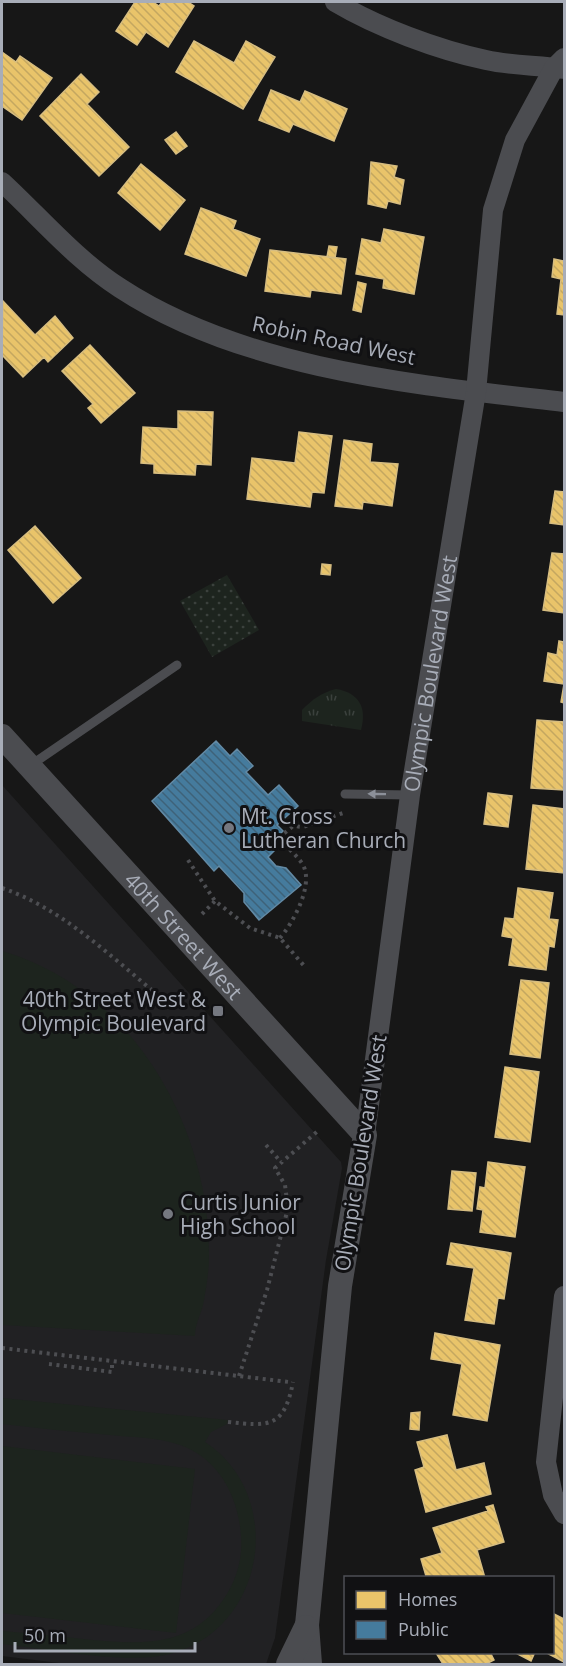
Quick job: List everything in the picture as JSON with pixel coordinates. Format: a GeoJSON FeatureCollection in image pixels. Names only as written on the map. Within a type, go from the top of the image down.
{"type":"FeatureCollection","features":[{"type":"Feature","properties":{"kind":"street"},"geometry":{"type":"LineString","coordinates":[[335,2],[375,22],[446,50],[487,61],[561,65]]}},
{"type":"Feature","properties":{"kind":"street","name":"Olympic Boulevard West"},"geometry":{"type":"LineString","coordinates":[[310,1665],[307,1625],[340,1286],[365,1135],[410,795],[476,392],[494,210],[515,140],[561,65]]}},
{"type":"Feature","properties":{"kind":"street","name":"Robin Road West"},"geometry":{"type":"LineString","coordinates":[[2,182],[85,261],[120,288],[209,333],[274,356],[476,392],[564,402]]}},
{"type":"Feature","properties":{"kind":"street","name":"40th Street West"},"geometry":{"type":"LineString","coordinates":[[2,736],[365,1135]]}},
{"type":"Feature","properties":{"kind":"street"},"geometry":{"type":"LineString","coordinates":[[564,1296],[546,1462],[553,1495],[564,1514]]}},
{"type":"Feature","properties":{"kind":"street","name":"Olympic Boulevard West"},"geometry":{"type":"LineString","coordinates":[[288,1665],[307,1625]]}},
{"type":"Feature","properties":{"kind":"lane"},"geometry":{"type":"LineString","coordinates":[[29,766],[177,665]]}},
{"type":"Feature","properties":{"kind":"lane"},"geometry":{"type":"LineString","coordinates":[[345,794],[410,795]]}},
{"type":"Feature","properties":{"kind":"path"},"geometry":{"type":"LineString","coordinates":[[280,938],[290,927],[305,892],[304,866],[284,844],[282,835],[293,826],[303,828],[347,812]]}},
{"type":"Feature","properties":{"kind":"path"},"geometry":{"type":"LineString","coordinates":[[188,860],[215,901],[250,928],[280,938],[306,968]]}},
{"type":"Feature","properties":{"kind":"path"},"geometry":{"type":"LineString","coordinates":[[2,888],[24,895],[88,936],[153,991]]}},
{"type":"Feature","properties":{"kind":"path"},"geometry":{"type":"LineString","coordinates":[[202,914],[215,901]]}},
{"type":"Feature","properties":{"kind":"path"},"geometry":{"type":"LineString","coordinates":[[239,1376],[284,1234],[288,1201],[285,1185],[275,1170],[280,1162],[319,1130]]}},
{"type":"Feature","properties":{"kind":"path"},"geometry":{"type":"LineString","coordinates":[[266,1145],[280,1162]]}},
{"type":"Feature","properties":{"kind":"path"},"geometry":{"type":"LineString","coordinates":[[2,1348],[291,1382],[288,1402],[274,1421],[260,1425],[228,1422]]}},
{"type":"Feature","properties":{"kind":"path"},"geometry":{"type":"LineString","coordinates":[[49,1364],[112,1372],[112,1361]]}},
{"type":"Feature","properties":{"kind":"shaded area","name":"Curtis Junior High School"},"geometry":{"type":"Polygon","coordinates":[[[2,785],[341,1162],[342,1168],[326,1260],[275,1638],[266,1664],[67,1664],[2,1656],[2,785]]]}},
{"type":"Feature","properties":{"kind":"green space"},"geometry":{"type":"Polygon","coordinates":[[[227,575],[259,630],[212,657],[180,601],[227,575]]]}},
{"type":"Feature","properties":{"kind":"green space"},"geometry":{"type":"Polygon","coordinates":[[[336,689],[350,694],[359,702],[363,714],[361,730],[302,721],[302,710],[306,706],[336,689]]]}},
{"type":"Feature","properties":{"kind":"green space"},"geometry":{"type":"Polygon","coordinates":[[[2,951],[48,970],[89,996],[125,1030],[155,1069],[178,1112],[195,1158],[206,1207],[208,1268],[203,1305],[195,1336],[2,1325],[2,951]]]}},
{"type":"Feature","properties":{"kind":"green space"},"geometry":{"type":"Polygon","coordinates":[[[2,1398],[228,1420],[227,1424],[211,1432],[205,1442],[231,1465],[247,1494],[255,1526],[254,1558],[245,1590],[228,1618],[203,1640],[170,1654],[152,1657],[110,1657],[2,1644],[2,1631],[122,1642],[142,1642],[178,1636],[194,1628],[209,1616],[223,1600],[238,1570],[241,1545],[240,1524],[228,1488],[214,1468],[195,1452],[175,1443],[154,1439],[2,1424],[2,1398]]]}},
{"type":"Feature","properties":{"kind":"green space"},"geometry":{"type":"Polygon","coordinates":[[[2,1446],[195,1469],[176,1633],[2,1613],[2,1446]]]}},
{"type":"Feature","properties":{"kind":"building: Homes"},"geometry":{"type":"Polygon","coordinates":[[[135,2],[153,2],[159,6],[162,2],[188,2],[194,6],[168,47],[146,32],[137,45],[116,31],[135,2]]]}},
{"type":"Feature","properties":{"kind":"building: Homes"},"geometry":{"type":"Polygon","coordinates":[[[194,41],[234,63],[246,41],[275,57],[243,109],[176,72],[194,41]]]}},
{"type":"Feature","properties":{"kind":"building: Homes"},"geometry":{"type":"Polygon","coordinates":[[[2,52],[16,62],[20,56],[52,78],[22,120],[2,106],[2,52]]]}},
{"type":"Feature","properties":{"kind":"building: Homes"},"geometry":{"type":"Polygon","coordinates":[[[81,74],[99,92],[87,104],[129,147],[99,176],[40,116],[81,74]]]}},
{"type":"Feature","properties":{"kind":"building: Homes"},"geometry":{"type":"Polygon","coordinates":[[[271,90],[300,102],[305,91],[347,109],[334,141],[293,124],[289,132],[259,120],[271,90]]]}},
{"type":"Feature","properties":{"kind":"building: Homes"},"geometry":{"type":"Polygon","coordinates":[[[176,132],[187,146],[176,154],[165,140],[176,132]]]}},
{"type":"Feature","properties":{"kind":"building: Homes"},"geometry":{"type":"Polygon","coordinates":[[[371,162],[397,166],[394,177],[404,180],[400,204],[388,201],[386,208],[368,204],[371,162]]]}},
{"type":"Feature","properties":{"kind":"building: Homes"},"geometry":{"type":"Polygon","coordinates":[[[141,164],[185,200],[160,230],[118,193],[141,164]]]}},
{"type":"Feature","properties":{"kind":"building: Homes"},"geometry":{"type":"Polygon","coordinates":[[[201,208],[236,221],[233,229],[260,239],[246,276],[185,254],[201,208]]]}},
{"type":"Feature","properties":{"kind":"building: Homes"},"geometry":{"type":"Polygon","coordinates":[[[384,229],[424,237],[414,294],[383,288],[384,279],[356,274],[362,239],[381,243],[384,229]]]}},
{"type":"Feature","properties":{"kind":"building: Homes"},"geometry":{"type":"Polygon","coordinates":[[[329,246],[337,247],[335,258],[327,257],[329,246]]]}},
{"type":"Feature","properties":{"kind":"building: Homes"},"geometry":{"type":"Polygon","coordinates":[[[270,250],[346,259],[341,294],[311,290],[310,297],[265,291],[270,250]]]}},
{"type":"Feature","properties":{"kind":"building: Homes"},"geometry":{"type":"Polygon","coordinates":[[[554,259],[564,261],[564,315],[557,314],[561,279],[552,277],[554,259]]]}},
{"type":"Feature","properties":{"kind":"building: Homes"},"geometry":{"type":"Polygon","coordinates":[[[358,282],[366,284],[361,312],[353,310],[358,282]]]}},
{"type":"Feature","properties":{"kind":"building: Homes"},"geometry":{"type":"Polygon","coordinates":[[[3,301],[35,335],[55,316],[73,338],[48,362],[44,357],[23,377],[2,355],[3,301]]]}},
{"type":"Feature","properties":{"kind":"building: Homes"},"geometry":{"type":"Polygon","coordinates":[[[90,345],[135,393],[101,423],[88,408],[93,404],[62,371],[90,345]]]}},
{"type":"Feature","properties":{"kind":"building: Homes"},"geometry":{"type":"Polygon","coordinates":[[[178,411],[213,412],[211,465],[196,464],[195,475],[154,473],[154,464],[141,463],[143,427],[178,429],[178,411]]]}},
{"type":"Feature","properties":{"kind":"building: Homes"},"geometry":{"type":"Polygon","coordinates":[[[299,432],[332,436],[324,493],[312,492],[310,507],[247,499],[252,458],[295,463],[299,432]]]}},
{"type":"Feature","properties":{"kind":"building: Homes"},"geometry":{"type":"Polygon","coordinates":[[[344,440],[372,444],[370,462],[398,464],[392,506],[363,502],[362,509],[335,506],[344,440]]]}},
{"type":"Feature","properties":{"kind":"building: Homes"},"geometry":{"type":"Polygon","coordinates":[[[555,491],[564,492],[564,525],[550,523],[555,491]]]}},
{"type":"Feature","properties":{"kind":"building: Homes"},"geometry":{"type":"Polygon","coordinates":[[[35,526],[81,578],[53,603],[8,550],[35,526]]]}},
{"type":"Feature","properties":{"kind":"building: Homes"},"geometry":{"type":"Polygon","coordinates":[[[552,553],[564,554],[564,613],[543,610],[552,553]]]}},
{"type":"Feature","properties":{"kind":"building: Homes"},"geometry":{"type":"Polygon","coordinates":[[[322,564],[331,565],[330,575],[321,574],[322,564]]]}},
{"type":"Feature","properties":{"kind":"building: Homes"},"geometry":{"type":"Polygon","coordinates":[[[559,641],[564,642],[564,684],[544,681],[548,653],[557,655],[559,641]]]}},
{"type":"Feature","properties":{"kind":"building: Homes"},"geometry":{"type":"Polygon","coordinates":[[[564,684],[564,703],[561,702],[564,684]]]}},
{"type":"Feature","properties":{"kind":"building: Homes"},"geometry":{"type":"Polygon","coordinates":[[[537,720],[564,722],[564,790],[531,788],[537,720]]]}},
{"type":"Feature","properties":{"kind":"building: Homes"},"geometry":{"type":"Polygon","coordinates":[[[488,793],[512,796],[508,827],[484,824],[488,793]]]}},
{"type":"Feature","properties":{"kind":"building: Homes"},"geometry":{"type":"Polygon","coordinates":[[[533,805],[564,809],[564,873],[526,869],[533,805]]]}},
{"type":"Feature","properties":{"kind":"building: Homes"},"geometry":{"type":"Polygon","coordinates":[[[518,888],[553,893],[549,919],[558,920],[554,947],[549,946],[546,970],[509,965],[513,938],[502,936],[505,918],[514,919],[518,888]]]}},
{"type":"Feature","properties":{"kind":"building: Homes"},"geometry":{"type":"Polygon","coordinates":[[[521,980],[549,983],[540,1058],[510,1054],[521,980]]]}},
{"type":"Feature","properties":{"kind":"building: Homes"},"geometry":{"type":"Polygon","coordinates":[[[505,1067],[539,1072],[530,1142],[495,1137],[505,1067]]]}},
{"type":"Feature","properties":{"kind":"building: Homes"},"geometry":{"type":"Polygon","coordinates":[[[488,1162],[525,1167],[515,1237],[480,1232],[483,1210],[477,1209],[480,1187],[485,1188],[488,1162]]]}},
{"type":"Feature","properties":{"kind":"building: Homes"},"geometry":{"type":"Polygon","coordinates":[[[452,1171],[476,1173],[472,1211],[448,1209],[452,1171]]]}},
{"type":"Feature","properties":{"kind":"building: Homes"},"geometry":{"type":"Polygon","coordinates":[[[451,1243],[511,1253],[504,1299],[498,1298],[494,1324],[465,1320],[474,1268],[447,1264],[451,1243]]]}},
{"type":"Feature","properties":{"kind":"building: Homes"},"geometry":{"type":"Polygon","coordinates":[[[435,1333],[500,1345],[487,1421],[453,1415],[462,1364],[431,1359],[435,1333]]]}},
{"type":"Feature","properties":{"kind":"building: Homes"},"geometry":{"type":"Polygon","coordinates":[[[420,1412],[419,1430],[410,1429],[411,1413],[420,1412]]]}},
{"type":"Feature","properties":{"kind":"building: Homes"},"geometry":{"type":"Polygon","coordinates":[[[447,1435],[456,1470],[484,1463],[491,1494],[426,1512],[415,1470],[424,1467],[417,1442],[447,1435]]]}},
{"type":"Feature","properties":{"kind":"building: Homes"},"geometry":{"type":"Polygon","coordinates":[[[493,1505],[504,1542],[477,1550],[484,1576],[426,1576],[421,1559],[442,1553],[433,1528],[488,1511],[486,1507],[493,1505]]]}},
{"type":"Feature","properties":{"kind":"building: Homes"},"geometry":{"type":"Polygon","coordinates":[[[554,1614],[564,1619],[564,1662],[549,1654],[554,1654],[554,1614]]]}},
{"type":"Feature","properties":{"kind":"building: Homes"},"geometry":{"type":"Polygon","coordinates":[[[437,1654],[491,1654],[494,1660],[486,1664],[443,1664],[437,1654]]]}},
{"type":"Feature","properties":{"kind":"building: Homes"},"geometry":{"type":"Polygon","coordinates":[[[518,1654],[534,1654],[531,1661],[518,1654]]]}},
{"type":"Feature","properties":{"kind":"building: Public","name":"Mt. Cross Lutheran Church"},"geometry":{"type":"Polygon","coordinates":[[[216,741],[230,756],[237,749],[253,766],[246,772],[268,795],[279,785],[298,806],[277,825],[283,831],[277,837],[282,843],[268,857],[276,866],[286,868],[301,885],[259,920],[244,902],[244,893],[219,866],[214,871],[152,801],[216,741]]]}},
{"type":"Feature","properties":{"kind":"place","name":"Mt. Cross Lutheran Church"},"geometry":{"type":"Point","coordinates":[229,828]}},
{"type":"Feature","properties":{"kind":"place","name":"40th Street West & Olympic Boulevard"},"geometry":{"type":"Point","coordinates":[218,1011]}},
{"type":"Feature","properties":{"kind":"place","name":"Curtis Junior High School"},"geometry":{"type":"Point","coordinates":[168,1214]}}]}
